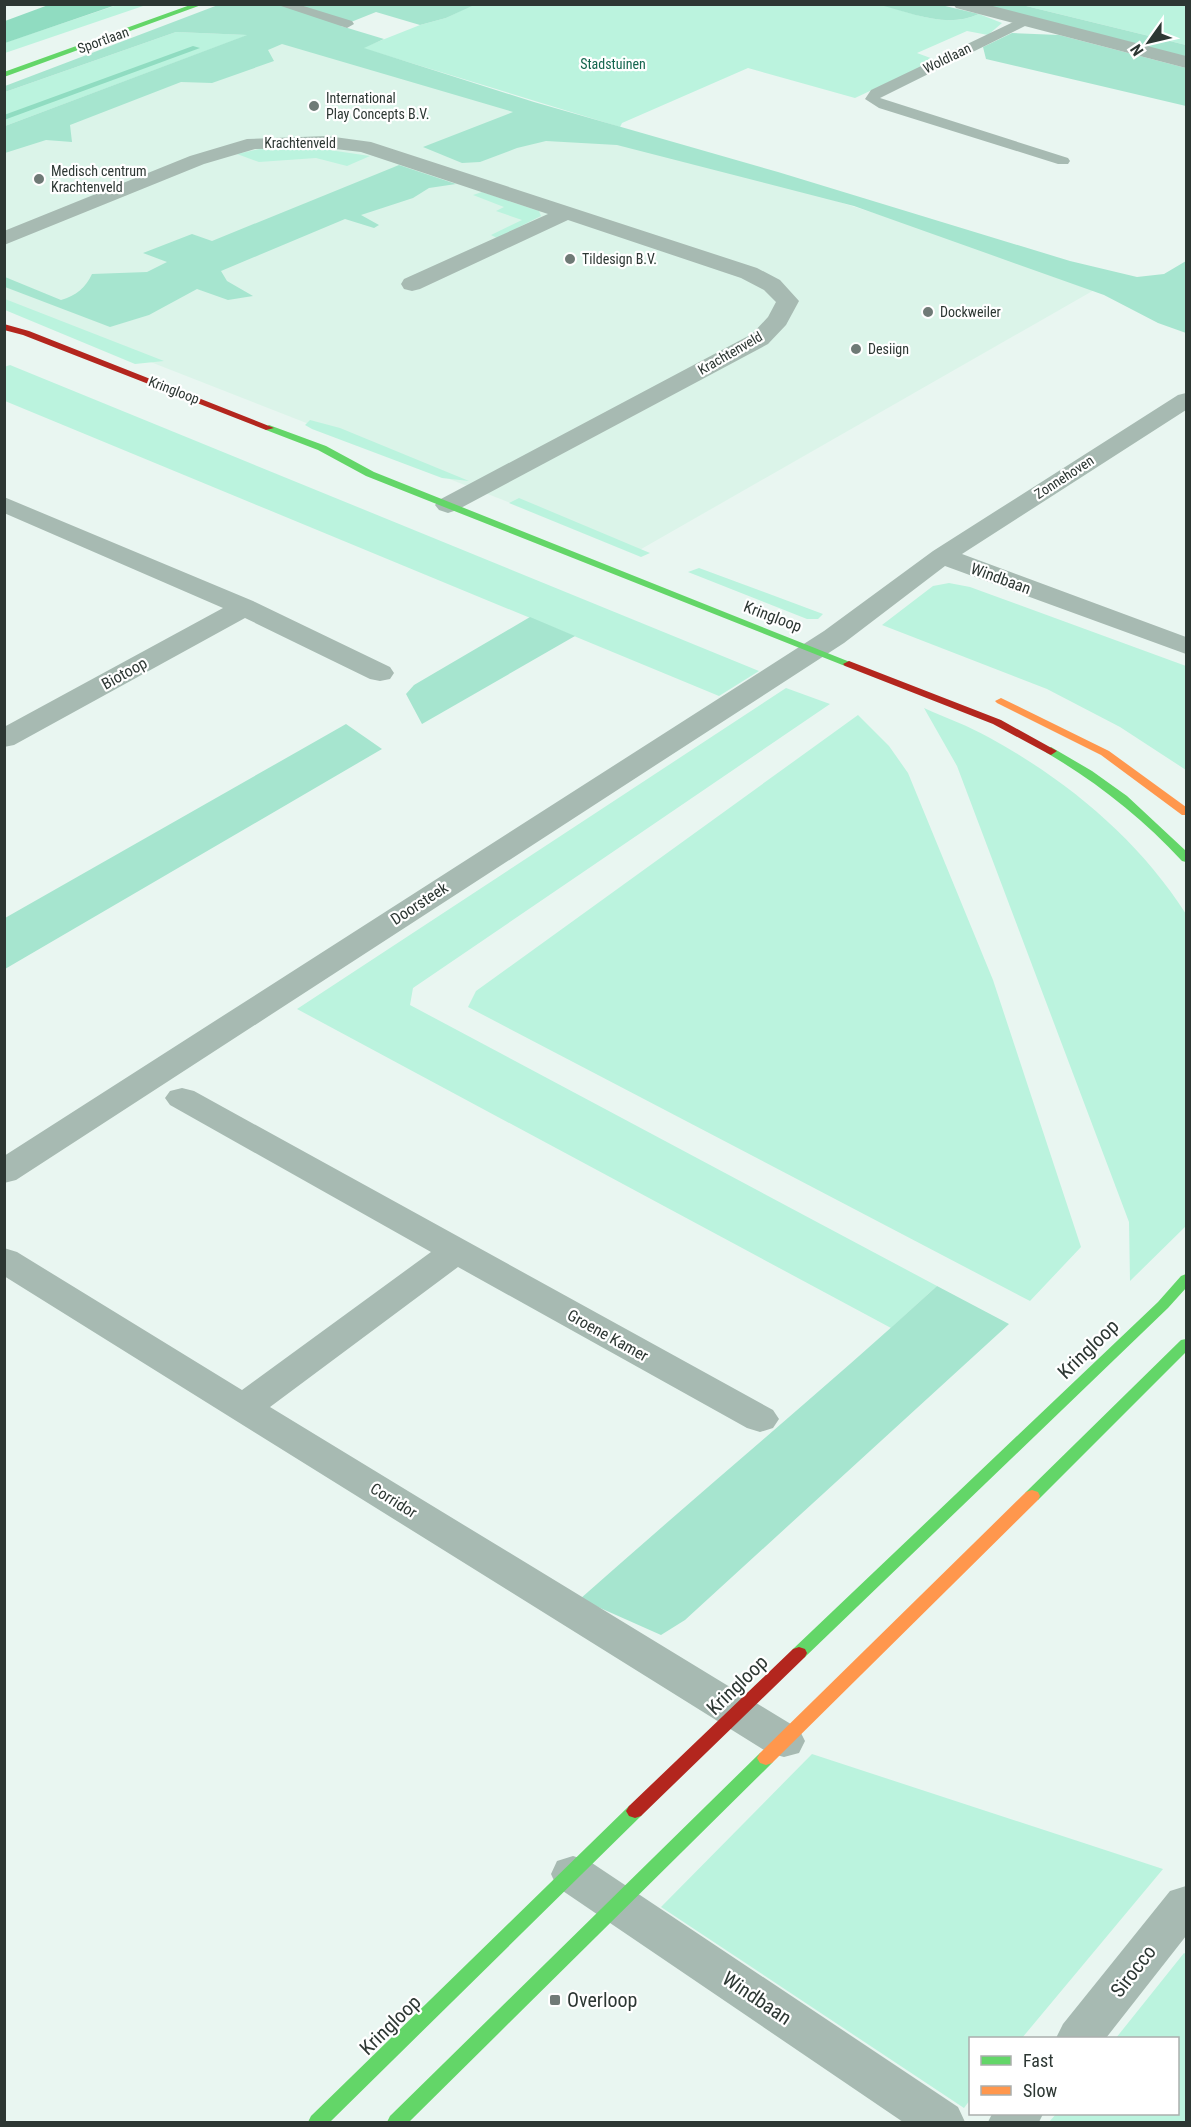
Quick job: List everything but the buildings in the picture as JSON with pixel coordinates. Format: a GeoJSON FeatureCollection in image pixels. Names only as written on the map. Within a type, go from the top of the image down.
{"type":"FeatureCollection","features":[{"type":"Feature","properties":{"kind":"street","name":"Sportlaan"},"geometry":{"type":"LineString","coordinates":[[4,75],[201,4]]}},
{"type":"Feature","properties":{"kind":"street"},"geometry":{"type":"LineString","coordinates":[[962,4],[1186,62]]}},
{"type":"Feature","properties":{"kind":"street","name":"Krachtenveld"},"geometry":{"type":"LineString","coordinates":[[4,239],[197,160],[254,143],[293,141],[364,146],[749,273],[772,285],[788,301],[778,321],[760,339],[465,497]]}},
{"type":"Feature","properties":{"kind":"street"},"geometry":{"type":"LineString","coordinates":[[412,284],[567,213]]}},
{"type":"Feature","properties":{"kind":"street","name":"Kringloop"},"geometry":{"type":"LineString","coordinates":[[4,321],[26,333]]}},
{"type":"Feature","properties":{"kind":"street","name":"Kringloop"},"geometry":{"type":"LineString","coordinates":[[4,327],[26,333],[322,448],[370,474],[465,497],[829,640],[997,722],[1072,762],[1155,824],[1186,858]]}},
{"type":"Feature","properties":{"kind":"street","name":"Zonnehoven"},"geometry":{"type":"LineString","coordinates":[[942,556],[1186,400]]}},
{"type":"Feature","properties":{"kind":"street","name":"Kringloop"},"geometry":{"type":"LineString","coordinates":[[322,448],[379,462]]}},
{"type":"Feature","properties":{"kind":"street"},"geometry":{"type":"LineString","coordinates":[[4,504],[244,607],[380,674]]}},
{"type":"Feature","properties":{"kind":"street"},"geometry":{"type":"LineString","coordinates":[[829,640],[942,556]]}},
{"type":"Feature","properties":{"kind":"street","name":"Windbaan"},"geometry":{"type":"LineString","coordinates":[[942,556],[1186,646]]}},
{"type":"Feature","properties":{"kind":"street","name":"Biotoop"},"geometry":{"type":"LineString","coordinates":[[4,739],[244,607]]}},
{"type":"Feature","properties":{"kind":"street","name":"Doorsteek"},"geometry":{"type":"LineString","coordinates":[[4,1172],[829,640]]}},
{"type":"Feature","properties":{"kind":"street"},"geometry":{"type":"LineString","coordinates":[[991,696],[1105,753],[1186,812]]}},
{"type":"Feature","properties":{"kind":"street","name":"Groene Kamer"},"geometry":{"type":"LineString","coordinates":[[182,1098],[760,1419]]}},
{"type":"Feature","properties":{"kind":"street"},"geometry":{"type":"LineString","coordinates":[[243,1408],[457,1250]]}},
{"type":"Feature","properties":{"kind":"street","name":"Corridor"},"geometry":{"type":"LineString","coordinates":[[4,1260],[784,1741]]}},
{"type":"Feature","properties":{"kind":"street","name":"Kringloop"},"geometry":{"type":"LineString","coordinates":[[318,2122],[737,1712],[1163,1305],[1186,1280]]}},
{"type":"Feature","properties":{"kind":"street"},"geometry":{"type":"LineString","coordinates":[[397,2122],[1186,1344]]}},
{"type":"Feature","properties":{"kind":"street","name":"Windbaan"},"geometry":{"type":"LineString","coordinates":[[573,1874],[941,2122]]}},
{"type":"Feature","properties":{"kind":"street","name":"Sirocco"},"geometry":{"type":"LineString","coordinates":[[1080,2037],[1181,1918]]}},
{"type":"Feature","properties":{"kind":"lane"},"geometry":{"type":"LineString","coordinates":[[281,4],[347,24]]}},
{"type":"Feature","properties":{"kind":"lane","name":"Woldlaan"},"geometry":{"type":"LineString","coordinates":[[1024,21],[876,93],[872,99],[884,105],[1063,161]]}},
{"type":"Feature","properties":{"kind":"shaded area"},"geometry":{"type":"Polygon","coordinates":[[[51,4],[116,5],[5,43],[5,21],[51,4]]]}},
{"type":"Feature","properties":{"kind":"shaded area"},"geometry":{"type":"Polygon","coordinates":[[[218,5],[474,5],[446,18],[420,25],[376,12],[341,26],[384,39],[364,48],[534,102],[778,172],[1070,261],[1137,277],[1164,274],[1186,261],[1186,333],[1158,323],[1104,295],[854,206],[617,145],[546,141],[517,148],[480,162],[462,163],[423,147],[513,112],[282,44],[268,50],[274,61],[212,83],[181,82],[70,125],[72,142],[46,140],[5,153],[5,126],[247,35],[176,32],[5,92],[5,86],[218,5]]]}},
{"type":"Feature","properties":{"kind":"shaded area"},"geometry":{"type":"Polygon","coordinates":[[[880,5],[941,5],[979,14],[955,20],[942,20],[880,5]]]}},
{"type":"Feature","properties":{"kind":"shaded area"},"geometry":{"type":"Polygon","coordinates":[[[973,5],[1022,5],[1186,45],[1186,59],[973,5]]]}},
{"type":"Feature","properties":{"kind":"shaded area"},"geometry":{"type":"Polygon","coordinates":[[[285,33],[788,186],[1103,285],[636,552],[5,305],[5,137],[285,33]]]}},
{"type":"Feature","properties":{"kind":"shaded area"},"geometry":{"type":"Polygon","coordinates":[[[1012,33],[1059,35],[1186,68],[1186,106],[986,59],[983,47],[1012,33]]]}},
{"type":"Feature","properties":{"kind":"shaded area"},"geometry":{"type":"Polygon","coordinates":[[[399,165],[456,184],[429,188],[413,198],[361,215],[379,225],[374,228],[345,219],[221,271],[227,281],[253,296],[228,300],[197,289],[149,315],[110,327],[5,287],[5,277],[61,300],[80,290],[92,274],[147,272],[167,262],[143,253],[192,234],[212,241],[399,165]]]}},
{"type":"Feature","properties":{"kind":"shaded area"},"geometry":{"type":"Polygon","coordinates":[[[530,617],[575,636],[422,724],[406,694],[414,685],[530,617]]]}},
{"type":"Feature","properties":{"kind":"shaded area"},"geometry":{"type":"Polygon","coordinates":[[[346,724],[382,749],[5,969],[5,918],[346,724]]]}},
{"type":"Feature","properties":{"kind":"shaded area"},"geometry":{"type":"Polygon","coordinates":[[[937,1286],[1009,1324],[685,1620],[661,1635],[580,1599],[848,1365],[937,1286]]]}},
{"type":"Feature","properties":{"kind":"green space","name":"Stadstuinen"},"geometry":{"type":"Polygon","coordinates":[[[474,4],[880,4],[942,20],[955,20],[979,14],[1002,23],[988,35],[967,31],[917,53],[936,60],[855,98],[748,68],[622,123],[620,127],[362,48],[420,25],[446,18],[474,4]]]}},
{"type":"Feature","properties":{"kind":"green space"},"geometry":{"type":"Polygon","coordinates":[[[117,5],[146,5],[5,53],[4,43],[117,5]]]}},
{"type":"Feature","properties":{"kind":"green space"},"geometry":{"type":"Polygon","coordinates":[[[1022,5],[1186,5],[1186,45],[1022,5]]]}},
{"type":"Feature","properties":{"kind":"green space"},"geometry":{"type":"Polygon","coordinates":[[[176,32],[248,35],[5,126],[5,92],[176,32]]]}},
{"type":"Feature","properties":{"kind":"green space"},"geometry":{"type":"Polygon","coordinates":[[[268,147],[309,147],[370,156],[347,166],[316,158],[259,162],[237,154],[268,147]]]}},
{"type":"Feature","properties":{"kind":"green space"},"geometry":{"type":"Polygon","coordinates":[[[482,192],[539,211],[541,216],[497,238],[491,235],[522,220],[496,211],[504,207],[473,195],[482,192]]]}},
{"type":"Feature","properties":{"kind":"green space"},"geometry":{"type":"Polygon","coordinates":[[[4,299],[164,361],[135,364],[5,310],[4,299]]]}},
{"type":"Feature","properties":{"kind":"green space"},"geometry":{"type":"Polygon","coordinates":[[[10,365],[759,671],[719,696],[5,401],[4,367],[10,365]]]}},
{"type":"Feature","properties":{"kind":"green space"},"geometry":{"type":"Polygon","coordinates":[[[310,420],[340,428],[469,481],[442,478],[312,429],[305,425],[310,420]]]}},
{"type":"Feature","properties":{"kind":"green space"},"geometry":{"type":"Polygon","coordinates":[[[519,498],[650,553],[641,557],[509,503],[519,498]]]}},
{"type":"Feature","properties":{"kind":"green space"},"geometry":{"type":"Polygon","coordinates":[[[699,568],[823,614],[818,619],[807,619],[688,572],[699,568]]]}},
{"type":"Feature","properties":{"kind":"green space"},"geometry":{"type":"Polygon","coordinates":[[[949,583],[970,587],[1186,666],[1186,770],[1120,727],[1047,689],[882,625],[933,586],[949,583]]]}},
{"type":"Feature","properties":{"kind":"green space"},"geometry":{"type":"Polygon","coordinates":[[[786,688],[830,704],[413,988],[410,1005],[937,1286],[891,1328],[297,1009],[786,688]]]}},
{"type":"Feature","properties":{"kind":"green space"},"geometry":{"type":"Polygon","coordinates":[[[924,708],[990,738],[1047,773],[1074,793],[1099,814],[1146,861],[1186,914],[1186,1226],[1130,1281],[1129,1222],[957,766],[924,708]]]}},
{"type":"Feature","properties":{"kind":"green space"},"geometry":{"type":"Polygon","coordinates":[[[858,715],[889,746],[908,773],[993,980],[1081,1247],[1030,1301],[468,1007],[476,991],[858,715]]]}},
{"type":"Feature","properties":{"kind":"green space"},"geometry":{"type":"Polygon","coordinates":[[[812,1754],[1163,1869],[1023,2037],[969,2037],[969,2101],[964,2108],[661,1907],[812,1754]]]}},
{"type":"Feature","properties":{"kind":"green space"},"geometry":{"type":"Polygon","coordinates":[[[1184,1953],[1186,1954],[1186,2122],[1049,2122],[1055,2115],[1179,2115],[1179,2037],[1117,2037],[1184,1953]]]}},
{"type":"Feature","properties":{"kind":"waterway"},"geometry":{"type":"LineString","coordinates":[[4,118],[196,48]]}},
{"type":"Feature","properties":{"kind":"traffic: fast"},"geometry":{"type":"LineString","coordinates":[[4,75],[201,4]]}},
{"type":"Feature","properties":{"kind":"traffic: fast"},"geometry":{"type":"LineString","coordinates":[[269,428],[322,448],[370,474],[849,664]]}},
{"type":"Feature","properties":{"kind":"traffic: fast"},"geometry":{"type":"LineString","coordinates":[[1051,751],[1088,773],[1123,799],[1156,827],[1186,858]]}},
{"type":"Feature","properties":{"kind":"traffic: fast"},"geometry":{"type":"LineString","coordinates":[[799,1653],[1163,1305],[1186,1279]]}},
{"type":"Feature","properties":{"kind":"traffic: fast"},"geometry":{"type":"LineString","coordinates":[[1032,1496],[1186,1344]]}},
{"type":"Feature","properties":{"kind":"traffic: fast"},"geometry":{"type":"LineString","coordinates":[[397,2122],[766,1758]]}},
{"type":"Feature","properties":{"kind":"traffic: fast"},"geometry":{"type":"LineString","coordinates":[[318,2122],[635,1811]]}},
{"type":"Feature","properties":{"kind":"traffic: slow"},"geometry":{"type":"LineString","coordinates":[[1001,701],[1105,753],[1186,812]]}},
{"type":"Feature","properties":{"kind":"traffic: slow"},"geometry":{"type":"LineString","coordinates":[[766,1758],[1032,1496]]}},
{"type":"Feature","properties":{"kind":"traffic: jam"},"geometry":{"type":"LineString","coordinates":[[4,327],[26,333],[269,428]]}},
{"type":"Feature","properties":{"kind":"traffic: jam"},"geometry":{"type":"LineString","coordinates":[[849,664],[997,722],[1051,751]]}},
{"type":"Feature","properties":{"kind":"traffic: jam"},"geometry":{"type":"LineString","coordinates":[[635,1811],[799,1653]]}},
{"type":"Feature","properties":{"kind":"place","name":"International Play Concepts B.V."},"geometry":{"type":"Point","coordinates":[314,106]}},
{"type":"Feature","properties":{"kind":"place","name":"Medisch centrum Krachtenveld"},"geometry":{"type":"Point","coordinates":[39,179]}},
{"type":"Feature","properties":{"kind":"place","name":"Tildesign B.V."},"geometry":{"type":"Point","coordinates":[570,259]}},
{"type":"Feature","properties":{"kind":"place","name":"Dockweiler"},"geometry":{"type":"Point","coordinates":[928,312]}},
{"type":"Feature","properties":{"kind":"place","name":"Desiign"},"geometry":{"type":"Point","coordinates":[856,349]}},
{"type":"Feature","properties":{"kind":"place","name":"Overloop"},"geometry":{"type":"Point","coordinates":[555,2000]}}]}
